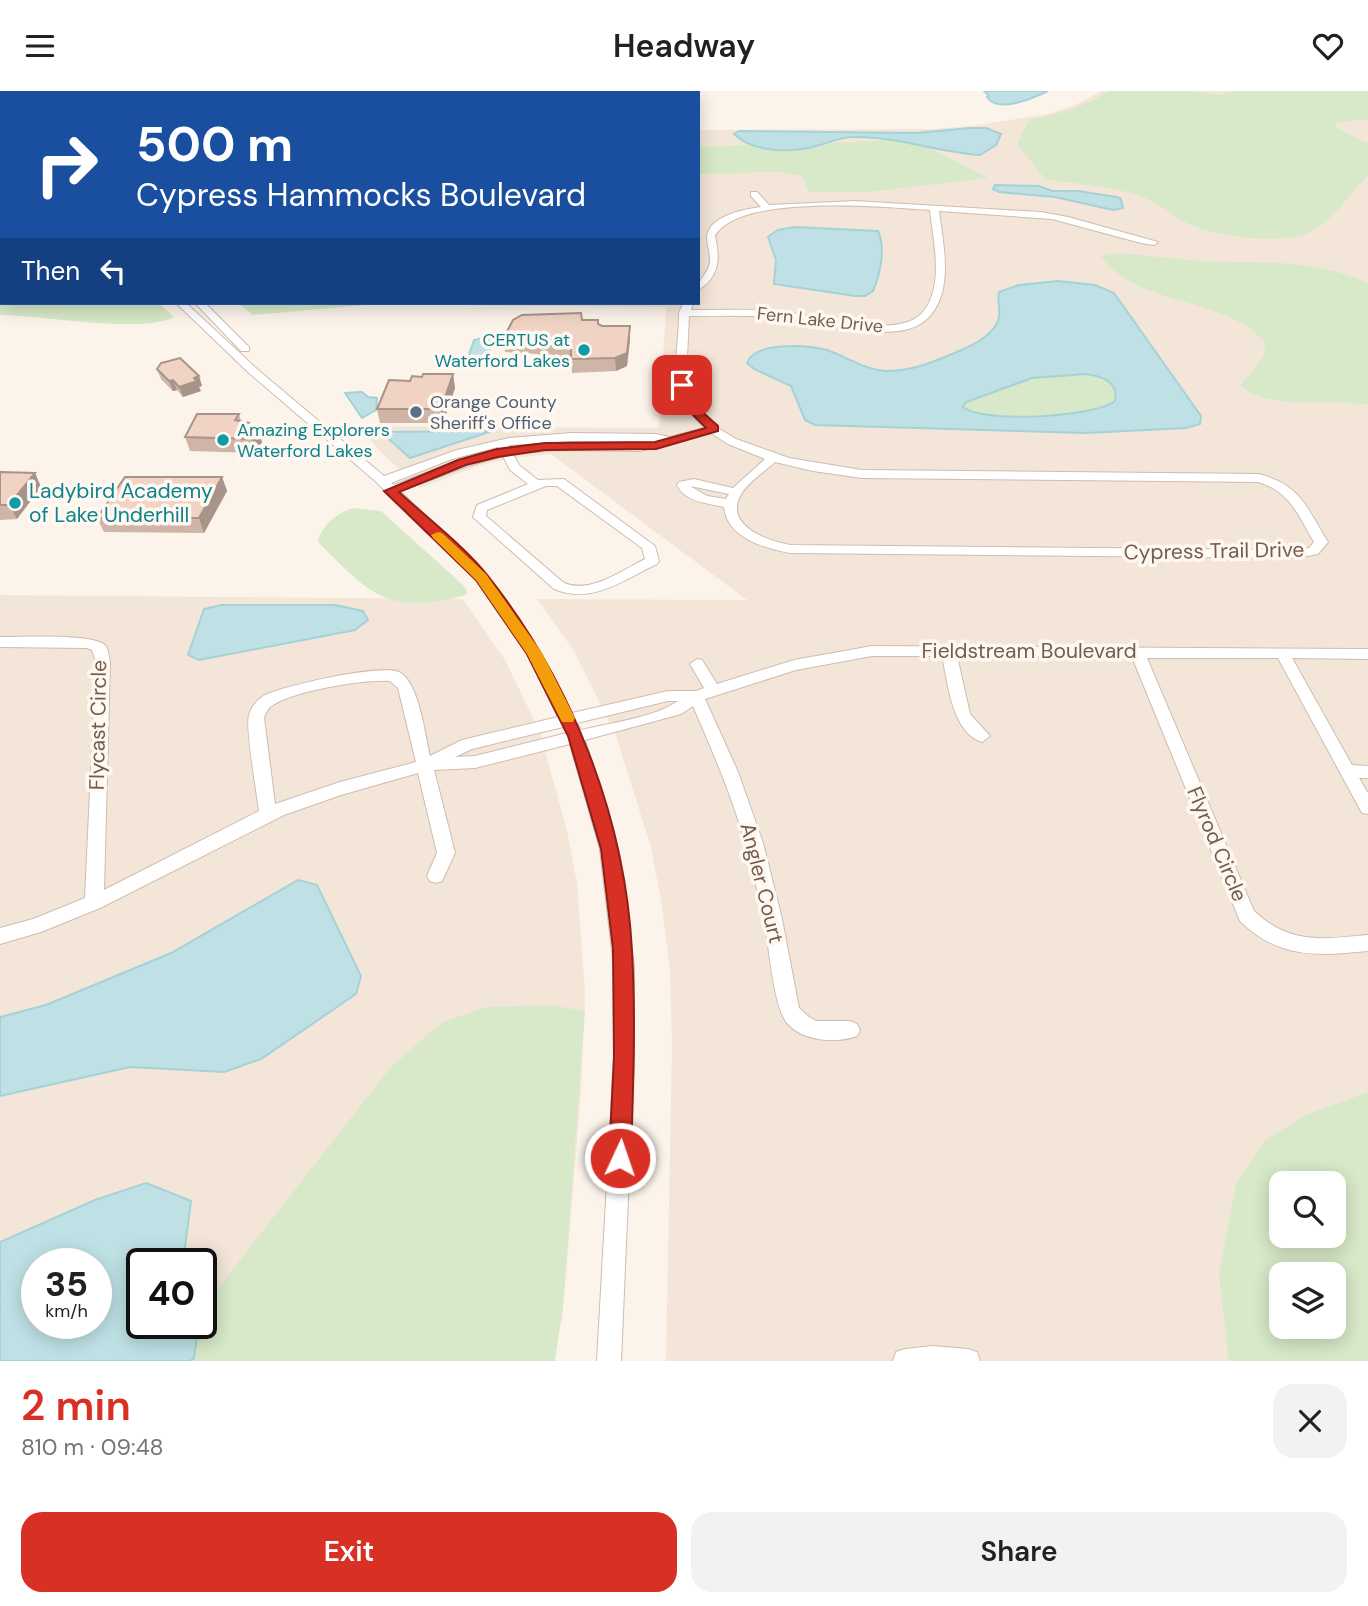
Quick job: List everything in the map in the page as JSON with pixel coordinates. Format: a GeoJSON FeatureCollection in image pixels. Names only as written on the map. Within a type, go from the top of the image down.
{"type":"FeatureCollection","features":[{"type":"Feature","properties":{"kind":"street"},"geometry":{"type":"LineString","coordinates":[[754,194],[767,208]]}},
{"type":"Feature","properties":{"kind":"street"},"geometry":{"type":"LineString","coordinates":[[700,234],[711,235],[728,219],[767,208],[857,205],[1049,215],[1085,223],[1133,240],[1154,242]]}},
{"type":"Feature","properties":{"kind":"street","name":"Fern Lake Drive"},"geometry":{"type":"LineString","coordinates":[[686,308],[780,314],[882,328],[918,321],[933,303],[939,284],[934,208]]}},
{"type":"Feature","properties":{"kind":"street"},"geometry":{"type":"LineString","coordinates":[[700,285],[716,264],[711,235]]}},
{"type":"Feature","properties":{"kind":"street"},"geometry":{"type":"LineString","coordinates":[[183,305],[253,371],[277,389],[386,487],[481,577],[534,653],[573,729],[609,849],[624,967],[624,1057],[610,1361]]}},
{"type":"Feature","properties":{"kind":"street"},"geometry":{"type":"LineString","coordinates":[[202,305],[268,375],[277,389]]}},
{"type":"Feature","properties":{"kind":"street","name":"Cypress Trail Drive"},"geometry":{"type":"LineString","coordinates":[[686,308],[681,375],[683,390],[695,411],[714,429],[772,458],[816,468],[862,474],[1255,477],[1278,484],[1291,493],[1321,542],[1313,551],[1299,554],[798,550],[765,543],[745,532],[735,520],[734,498],[772,458]]}},
{"type":"Feature","properties":{"kind":"street"},"geometry":{"type":"LineString","coordinates":[[386,487],[504,447],[609,442],[656,446],[714,429]]}},
{"type":"Feature","properties":{"kind":"street"},"geometry":{"type":"LineString","coordinates":[[504,447],[514,467],[536,484],[560,482],[648,546],[652,561],[589,591],[571,591],[559,586],[480,517],[481,508],[536,484]]}},
{"type":"Feature","properties":{"kind":"street","name":"Flycast Circle"},"geometry":{"type":"LineString","coordinates":[[0,642],[89,643],[99,647],[103,662],[94,903]]}},
{"type":"Feature","properties":{"kind":"street"},"geometry":{"type":"LineString","coordinates":[[948,650],[963,716],[982,736]]}},
{"type":"Feature","properties":{"kind":"street","name":"Fieldstream Boulevard"},"geometry":{"type":"LineString","coordinates":[[0,936],[94,903],[268,815],[329,792],[426,765],[468,744],[573,729],[676,710],[704,693],[825,657],[872,651],[948,650],[1368,654]]}},
{"type":"Feature","properties":{"kind":"street","name":"Flyrod Circle"},"geometry":{"type":"LineString","coordinates":[[1137,652],[1247,916],[1269,935],[1294,945],[1316,947],[1368,943]]}},
{"type":"Feature","properties":{"kind":"street"},"geometry":{"type":"LineString","coordinates":[[1282,653],[1368,808]]}},
{"type":"Feature","properties":{"kind":"street","name":"Angler Court"},"geometry":{"type":"LineString","coordinates":[[696,664],[754,843],[773,919],[790,1011],[798,1022],[808,1028],[822,1031],[850,1030]]}},
{"type":"Feature","properties":{"kind":"street"},"geometry":{"type":"LineString","coordinates":[[268,815],[256,717],[261,706],[275,697],[377,674],[397,677],[405,686],[446,853],[436,876]]}},
{"type":"Feature","properties":{"kind":"street"},"geometry":{"type":"LineString","coordinates":[[1348,771],[1368,772]]}},
{"type":"Feature","properties":{"kind":"street"},"geometry":{"type":"LineString","coordinates":[[905,1361],[932,1358],[968,1361]]}},
{"type":"Feature","properties":{"kind":"shaded area"},"geometry":{"type":"Polygon","coordinates":[[[1102,91],[1368,91],[1368,1361],[666,1361],[672,1046],[670,970],[661,900],[651,847],[616,736],[574,651],[537,599],[747,600],[551,454],[512,458],[481,465],[420,488],[380,451],[358,426],[659,428],[666,307],[466,305],[700,305],[700,130],[933,129],[1048,114],[1073,106],[1102,91]]]}},
{"type":"Feature","properties":{"kind":"shaded area"},"geometry":{"type":"Polygon","coordinates":[[[0,595],[463,599],[505,660],[540,732],[567,831],[577,883],[585,992],[581,1093],[562,1323],[217,1314],[217,1248],[126,1248],[126,1263],[112,1263],[112,1248],[21,1248],[21,1283],[0,1310],[0,595]]]}},
{"type":"Feature","properties":{"kind":"green space"},"geometry":{"type":"Polygon","coordinates":[[[1109,91],[1192,91],[1219,95],[1235,91],[1368,91],[1368,119],[1335,123],[1337,128],[1368,143],[1368,175],[1320,226],[1300,236],[1269,239],[1234,236],[1203,229],[1184,222],[1147,199],[1129,193],[1045,179],[1017,144],[1029,120],[1070,109],[1109,91]]]}},
{"type":"Feature","properties":{"kind":"green space"},"geometry":{"type":"Polygon","coordinates":[[[891,140],[930,148],[988,178],[869,192],[809,192],[802,176],[777,172],[700,174],[700,147],[755,145],[778,150],[798,150],[831,143],[891,140]]]}},
{"type":"Feature","properties":{"kind":"green space"},"geometry":{"type":"Polygon","coordinates":[[[1113,253],[1307,266],[1327,269],[1368,283],[1368,405],[1284,402],[1253,394],[1241,385],[1264,356],[1265,342],[1247,327],[1227,316],[1137,285],[1117,273],[1101,256],[1113,253]]]}},
{"type":"Feature","properties":{"kind":"green space"},"geometry":{"type":"Polygon","coordinates":[[[0,305],[160,305],[174,317],[160,322],[116,324],[0,315],[0,305]]]}},
{"type":"Feature","properties":{"kind":"green space"},"geometry":{"type":"Polygon","coordinates":[[[240,305],[364,305],[253,315],[240,305]]]}},
{"type":"Feature","properties":{"kind":"green space"},"geometry":{"type":"Polygon","coordinates":[[[1086,374],[1108,381],[1116,394],[1115,401],[1086,411],[1015,417],[975,412],[963,407],[965,402],[1032,378],[1086,374]]]}},
{"type":"Feature","properties":{"kind":"green space"},"geometry":{"type":"Polygon","coordinates":[[[353,508],[381,511],[462,584],[467,590],[466,595],[417,603],[398,601],[367,588],[318,542],[331,520],[353,508]]]}},
{"type":"Feature","properties":{"kind":"green space"},"geometry":{"type":"Polygon","coordinates":[[[549,1005],[585,1011],[563,1306],[555,1361],[190,1361],[194,1358],[196,1339],[217,1339],[217,1290],[390,1068],[441,1023],[486,1007],[549,1005]]]}},
{"type":"Feature","properties":{"kind":"green space"},"geometry":{"type":"Polygon","coordinates":[[[1368,1092],[1368,1361],[1229,1361],[1219,1273],[1236,1185],[1264,1141],[1306,1115],[1368,1092]]]}},
{"type":"Feature","properties":{"kind":"water"},"geometry":{"type":"Polygon","coordinates":[[[984,91],[1048,91],[1016,103],[999,104],[992,102],[984,91]]]}},
{"type":"Feature","properties":{"kind":"water"},"geometry":{"type":"Polygon","coordinates":[[[986,128],[1001,134],[996,145],[980,155],[869,137],[844,138],[796,150],[774,150],[752,145],[734,134],[739,131],[916,133],[986,128]]]}},
{"type":"Feature","properties":{"kind":"water"},"geometry":{"type":"Polygon","coordinates":[[[995,185],[1039,186],[1052,191],[1078,191],[1117,197],[1121,199],[1123,208],[1113,210],[1055,197],[999,192],[993,189],[995,185]]]}},
{"type":"Feature","properties":{"kind":"water"},"geometry":{"type":"Polygon","coordinates":[[[795,227],[878,231],[882,245],[881,261],[873,291],[865,296],[855,296],[774,284],[776,260],[768,237],[778,230],[795,227]]]}},
{"type":"Feature","properties":{"kind":"water"},"geometry":{"type":"Polygon","coordinates":[[[1058,281],[1095,285],[1114,293],[1201,416],[1200,424],[1186,428],[1086,433],[815,425],[805,420],[791,386],[747,363],[760,351],[795,346],[827,350],[879,370],[897,371],[924,365],[964,349],[986,336],[999,319],[999,292],[1019,285],[1058,281]],[[1092,375],[1032,378],[966,402],[963,407],[975,412],[1015,417],[1086,411],[1115,401],[1116,394],[1112,385],[1103,378],[1092,375]]]}},
{"type":"Feature","properties":{"kind":"water"},"geometry":{"type":"Polygon","coordinates":[[[491,339],[493,342],[486,361],[481,367],[465,366],[474,340],[491,339]]]}},
{"type":"Feature","properties":{"kind":"water"},"geometry":{"type":"Polygon","coordinates":[[[362,392],[368,397],[377,398],[376,410],[362,418],[345,393],[362,392]]]}},
{"type":"Feature","properties":{"kind":"water"},"geometry":{"type":"Polygon","coordinates":[[[492,431],[410,458],[381,432],[492,431]]]}},
{"type":"Feature","properties":{"kind":"water"},"geometry":{"type":"Polygon","coordinates":[[[221,605],[335,605],[363,611],[368,620],[355,630],[199,660],[188,655],[204,609],[221,605]]]}},
{"type":"Feature","properties":{"kind":"water"},"geometry":{"type":"Polygon","coordinates":[[[298,880],[317,885],[361,976],[356,994],[261,1059],[224,1072],[130,1067],[0,1096],[0,1017],[46,1005],[171,953],[298,880]]]}},
{"type":"Feature","properties":{"kind":"water"},"geometry":{"type":"Polygon","coordinates":[[[146,1183],[191,1201],[185,1248],[126,1248],[126,1339],[197,1339],[194,1358],[190,1361],[0,1361],[0,1242],[95,1200],[146,1183]]]}},
{"type":"Feature","properties":{"kind":"building"},"geometry":{"type":"Polygon","coordinates":[[[581,313],[582,320],[598,320],[598,324],[602,326],[630,326],[627,353],[615,358],[571,359],[571,346],[537,345],[538,341],[503,339],[513,320],[522,315],[581,313]]]}},
{"type":"Feature","properties":{"kind":"building"},"geometry":{"type":"Polygon","coordinates":[[[180,358],[199,376],[194,378],[197,381],[179,387],[157,369],[161,363],[180,358]]]}},
{"type":"Feature","properties":{"kind":"building"},"geometry":{"type":"Polygon","coordinates":[[[423,374],[453,374],[441,409],[377,409],[389,380],[410,381],[412,376],[422,377],[423,374]]]}},
{"type":"Feature","properties":{"kind":"building"},"geometry":{"type":"Polygon","coordinates":[[[197,414],[239,414],[235,420],[249,423],[246,428],[257,428],[252,439],[185,437],[197,414]]]}},
{"type":"Feature","properties":{"kind":"building"},"geometry":{"type":"Polygon","coordinates":[[[0,472],[35,473],[9,505],[0,505],[0,472]]]}},
{"type":"Feature","properties":{"kind":"building"},"geometry":{"type":"Polygon","coordinates":[[[125,477],[222,477],[199,518],[97,518],[125,477]]]}},
{"type":"Feature","properties":{"kind":"slow traffic"},"geometry":{"type":"LineString","coordinates":[[438,535],[481,577],[534,653],[568,718]]}},
{"type":"Feature","properties":{"kind":"place","name":"CERTUS at Waterford Lakes"},"geometry":{"type":"Point","coordinates":[584,350]}},
{"type":"Feature","properties":{"kind":"place","name":"Orange County Sheriff's Office"},"geometry":{"type":"Point","coordinates":[416,412]}},
{"type":"Feature","properties":{"kind":"place","name":"Amazing Explorers Waterford Lakes"},"geometry":{"type":"Point","coordinates":[223,440]}},
{"type":"Feature","properties":{"kind":"place","name":"Ladybird Academy of Lake Underhill"},"geometry":{"type":"Point","coordinates":[15,503]}},
{"type":"Feature","properties":{"kind":"route"},"geometry":{"type":"LineString","coordinates":[[620,1158],[625,1009],[623,949],[616,887],[604,825],[576,736],[534,653],[481,577],[390,491],[462,463],[497,453],[545,447],[656,446],[714,429],[695,411],[687,400],[682,385]]}}]}
